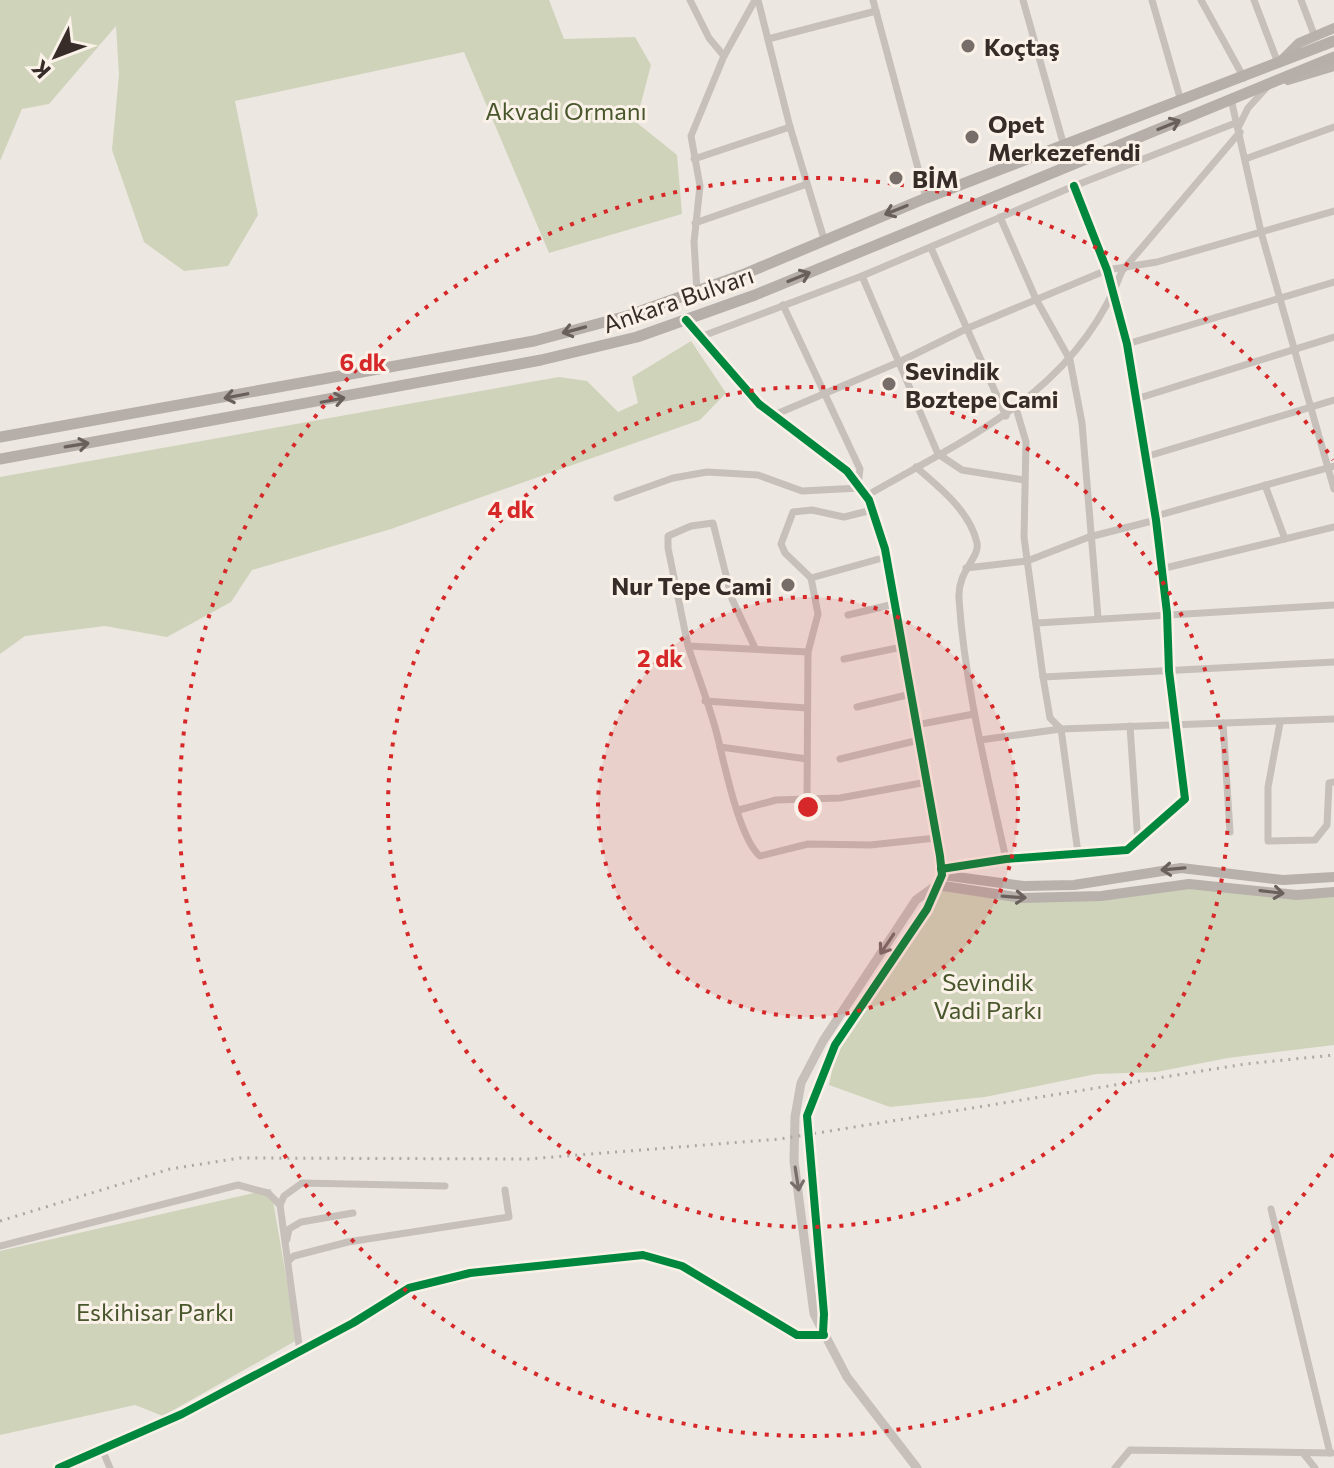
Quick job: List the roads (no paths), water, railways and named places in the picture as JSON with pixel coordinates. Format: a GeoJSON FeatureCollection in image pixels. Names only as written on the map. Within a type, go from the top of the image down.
{"type":"FeatureCollection","features":[{"type":"Feature","properties":{"kind":"main road"},"geometry":{"type":"LineString","coordinates":[[1278,63],[1299,43],[1334,28]]}},
{"type":"Feature","properties":{"kind":"main road","name":"Ankara Bulvarı"},"geometry":{"type":"LineString","coordinates":[[0,434],[37,430],[534,341],[627,316],[1334,41]]}},
{"type":"Feature","properties":{"kind":"main road","name":"Ankara Bulvarı"},"geometry":{"type":"LineString","coordinates":[[0,459],[541,360],[637,337],[770,289],[1334,57]]}},
{"type":"Feature","properties":{"kind":"main road"},"geometry":{"type":"LineString","coordinates":[[1270,84],[1334,66]]}},
{"type":"Feature","properties":{"kind":"main road"},"geometry":{"type":"LineString","coordinates":[[940,877],[1024,886],[1074,885],[1181,868],[1283,880],[1334,877]]}},
{"type":"Feature","properties":{"kind":"main road"},"geometry":{"type":"LineString","coordinates":[[940,877],[1022,898],[1101,896],[1189,884],[1297,895],[1334,892]]}},
{"type":"Feature","properties":{"kind":"street"},"geometry":{"type":"LineString","coordinates":[[690,0],[709,38],[724,56]]}},
{"type":"Feature","properties":{"kind":"street"},"geometry":{"type":"LineString","coordinates":[[697,291],[695,223],[700,186],[691,136],[724,56],[757,0]]}},
{"type":"Feature","properties":{"kind":"street"},"geometry":{"type":"LineString","coordinates":[[757,0],[790,127],[824,239]]}},
{"type":"Feature","properties":{"kind":"street"},"geometry":{"type":"LineString","coordinates":[[873,0],[926,198]]}},
{"type":"Feature","properties":{"kind":"street"},"geometry":{"type":"LineString","coordinates":[[1023,0],[1064,146]]}},
{"type":"Feature","properties":{"kind":"street"},"geometry":{"type":"LineString","coordinates":[[1152,0],[1181,101]]}},
{"type":"Feature","properties":{"kind":"street"},"geometry":{"type":"LineString","coordinates":[[1201,0],[1244,78]]}},
{"type":"Feature","properties":{"kind":"street"},"geometry":{"type":"LineString","coordinates":[[1254,0],[1278,63]]}},
{"type":"Feature","properties":{"kind":"street"},"geometry":{"type":"LineString","coordinates":[[1301,0],[1315,37]]}},
{"type":"Feature","properties":{"kind":"street"},"geometry":{"type":"LineString","coordinates":[[768,39],[876,11]]}},
{"type":"Feature","properties":{"kind":"street","name":"Ankara Bulvarı"},"geometry":{"type":"LineString","coordinates":[[861,490],[916,467],[1006,416],[1070,360],[1113,294],[1125,267],[1239,127],[1248,108],[1270,84]]}},
{"type":"Feature","properties":{"kind":"street"},"geometry":{"type":"LineString","coordinates":[[1231,99],[1261,232],[1331,467],[1334,489]]}},
{"type":"Feature","properties":{"kind":"street"},"geometry":{"type":"LineString","coordinates":[[694,159],[790,127]]}},
{"type":"Feature","properties":{"kind":"street"},"geometry":{"type":"LineString","coordinates":[[700,337],[862,276],[1074,186],[1239,127]]}},
{"type":"Feature","properties":{"kind":"street"},"geometry":{"type":"LineString","coordinates":[[1245,159],[1334,127]]}},
{"type":"Feature","properties":{"kind":"street"},"geometry":{"type":"LineString","coordinates":[[695,223],[807,184]]}},
{"type":"Feature","properties":{"kind":"street"},"geometry":{"type":"LineString","coordinates":[[917,1468],[847,1377],[814,1314],[794,1161],[795,1117],[801,1083],[823,1041],[916,900],[940,877],[1006,859],[1127,850],[1185,799],[1169,671],[1167,613],[1156,518],[1127,344],[1107,270],[1074,186]]}},
{"type":"Feature","properties":{"kind":"street"},"geometry":{"type":"LineString","coordinates":[[774,415],[1107,270],[1157,262],[1334,211]]}},
{"type":"Feature","properties":{"kind":"street"},"geometry":{"type":"LineString","coordinates":[[1000,217],[1036,299],[1070,360],[1082,423],[1098,617]]}},
{"type":"Feature","properties":{"kind":"street"},"geometry":{"type":"LineString","coordinates":[[931,248],[1006,416]]}},
{"type":"Feature","properties":{"kind":"street"},"geometry":{"type":"LineString","coordinates":[[862,276],[938,454],[962,470],[1024,480]]}},
{"type":"Feature","properties":{"kind":"street"},"geometry":{"type":"LineString","coordinates":[[1127,344],[1334,282]]}},
{"type":"Feature","properties":{"kind":"street"},"geometry":{"type":"LineString","coordinates":[[783,305],[860,469],[861,490]]}},
{"type":"Feature","properties":{"kind":"street"},"geometry":{"type":"LineString","coordinates":[[686,320],[734,379],[774,415],[847,471],[872,510],[886,557],[936,838],[940,877],[927,909],[835,1045],[807,1116],[824,1314],[823,1334]]}},
{"type":"Feature","properties":{"kind":"street"},"geometry":{"type":"LineString","coordinates":[[1136,399],[1334,337]]}},
{"type":"Feature","properties":{"kind":"street"},"geometry":{"type":"LineString","coordinates":[[1145,457],[1334,400]]}},
{"type":"Feature","properties":{"kind":"street"},"geometry":{"type":"LineString","coordinates":[[1016,408],[1025,427],[1027,561],[1043,677],[1050,718],[1061,729],[1078,853]]}},
{"type":"Feature","properties":{"kind":"street"},"geometry":{"type":"LineString","coordinates":[[916,467],[957,507],[970,527],[977,553],[960,576],[958,592],[974,714],[1006,859]]}},
{"type":"Feature","properties":{"kind":"street"},"geometry":{"type":"LineString","coordinates":[[966,568],[1027,561],[1089,537],[1331,467]]}},
{"type":"Feature","properties":{"kind":"street"},"geometry":{"type":"LineString","coordinates":[[617,498],[673,478],[707,472],[758,475],[802,491],[861,490]]}},
{"type":"Feature","properties":{"kind":"street"},"geometry":{"type":"LineString","coordinates":[[1265,485],[1285,539]]}},
{"type":"Feature","properties":{"kind":"street"},"geometry":{"type":"LineString","coordinates":[[807,798],[808,652],[818,614],[811,578],[785,553],[781,544],[793,512],[812,510],[844,517],[872,510]]}},
{"type":"Feature","properties":{"kind":"street"},"geometry":{"type":"LineString","coordinates":[[755,648],[732,599],[713,523],[691,526],[668,536],[673,579],[688,646],[749,845],[760,856],[808,844],[870,845],[936,838]]}},
{"type":"Feature","properties":{"kind":"street"},"geometry":{"type":"LineString","coordinates":[[1161,569],[1334,527]]}},
{"type":"Feature","properties":{"kind":"street"},"geometry":{"type":"LineString","coordinates":[[811,578],[886,557]]}},
{"type":"Feature","properties":{"kind":"street"},"geometry":{"type":"LineString","coordinates":[[848,615],[894,604]]}},
{"type":"Feature","properties":{"kind":"street"},"geometry":{"type":"LineString","coordinates":[[1037,623],[1334,605]]}},
{"type":"Feature","properties":{"kind":"street"},"geometry":{"type":"LineString","coordinates":[[688,646],[808,652]]}},
{"type":"Feature","properties":{"kind":"street"},"geometry":{"type":"LineString","coordinates":[[844,659],[902,647]]}},
{"type":"Feature","properties":{"kind":"street"},"geometry":{"type":"LineString","coordinates":[[1043,677],[1334,662]]}},
{"type":"Feature","properties":{"kind":"street"},"geometry":{"type":"LineString","coordinates":[[857,707],[911,694]]}},
{"type":"Feature","properties":{"kind":"street"},"geometry":{"type":"LineString","coordinates":[[705,701],[807,708]]}},
{"type":"Feature","properties":{"kind":"street"},"geometry":{"type":"LineString","coordinates":[[916,725],[974,714]]}},
{"type":"Feature","properties":{"kind":"street"},"geometry":{"type":"LineString","coordinates":[[980,740],[1061,729],[1334,719]]}},
{"type":"Feature","properties":{"kind":"street"},"geometry":{"type":"LineString","coordinates":[[1223,723],[1230,832]]}},
{"type":"Feature","properties":{"kind":"street"},"geometry":{"type":"LineString","coordinates":[[1280,723],[1268,787],[1268,841],[1315,840],[1327,825],[1329,783],[1334,782]]}},
{"type":"Feature","properties":{"kind":"street"},"geometry":{"type":"LineString","coordinates":[[1130,726],[1138,843]]}},
{"type":"Feature","properties":{"kind":"street"},"geometry":{"type":"LineString","coordinates":[[840,759],[919,740]]}},
{"type":"Feature","properties":{"kind":"street"},"geometry":{"type":"LineString","coordinates":[[720,747],[807,759]]}},
{"type":"Feature","properties":{"kind":"street"},"geometry":{"type":"LineString","coordinates":[[739,810],[776,800],[840,798],[927,782]]}},
{"type":"Feature","properties":{"kind":"street"},"geometry":{"type":"LineString","coordinates":[[300,1352],[280,1205],[284,1196],[302,1183],[445,1186]]}},
{"type":"Feature","properties":{"kind":"street"},"geometry":{"type":"LineString","coordinates":[[0,1246],[238,1185],[268,1193],[280,1205]]}},
{"type":"Feature","properties":{"kind":"street"},"geometry":{"type":"LineString","coordinates":[[288,1261],[294,1256],[348,1242],[509,1217],[505,1190]]}},
{"type":"Feature","properties":{"kind":"street"},"geometry":{"type":"LineString","coordinates":[[1115,1468],[1130,1450],[1332,1453],[1271,1209]]}},
{"type":"Feature","properties":{"kind":"street"},"geometry":{"type":"LineString","coordinates":[[286,1245],[289,1229],[301,1222],[353,1213]]}},
{"type":"Feature","properties":{"kind":"street"},"geometry":{"type":"LineString","coordinates":[[59,1468],[182,1414],[300,1352],[409,1288],[470,1273],[643,1255],[682,1266],[797,1335],[806,1338],[823,1334]]}},
{"type":"Feature","properties":{"kind":"street"},"geometry":{"type":"LineString","coordinates":[[102,1449],[110,1468]]}},
{"type":"Feature","properties":{"kind":"street"},"geometry":{"type":"LineString","coordinates":[[1303,1453],[1315,1468]]}},
{"type":"Feature","properties":{"kind":"railway"},"geometry":{"type":"LineString","coordinates":[[0,1221],[170,1169],[240,1158],[528,1159],[780,1139],[1245,1064],[1334,1055]]}},
{"type":"Feature","properties":{"kind":"place","name":"Koçtaş"},"geometry":{"type":"Point","coordinates":[968,46]}},
{"type":"Feature","properties":{"kind":"place","name":"Opet Merkezefendi"},"geometry":{"type":"Point","coordinates":[972,137]}},
{"type":"Feature","properties":{"kind":"place","name":"BİM"},"geometry":{"type":"Point","coordinates":[896,178]}},
{"type":"Feature","properties":{"kind":"place","name":"Sevindik Boztepe Cami"},"geometry":{"type":"Point","coordinates":[889,384]}},
{"type":"Feature","properties":{"kind":"place","name":"Nur Tepe Cami"},"geometry":{"type":"Point","coordinates":[788,585]}},
{"type":"Feature","properties":{"kind":"park label","name":"Akvadi Ormanı"},"geometry":{"type":"Point","coordinates":[566,110]}},
{"type":"Feature","properties":{"kind":"park label","name":"Sevindik Vadi Parkı"},"geometry":{"type":"Point","coordinates":[988,995]}},
{"type":"Feature","properties":{"kind":"park label","name":"Eskihisar Parkı"},"geometry":{"type":"Point","coordinates":[155,1311]}}]}
